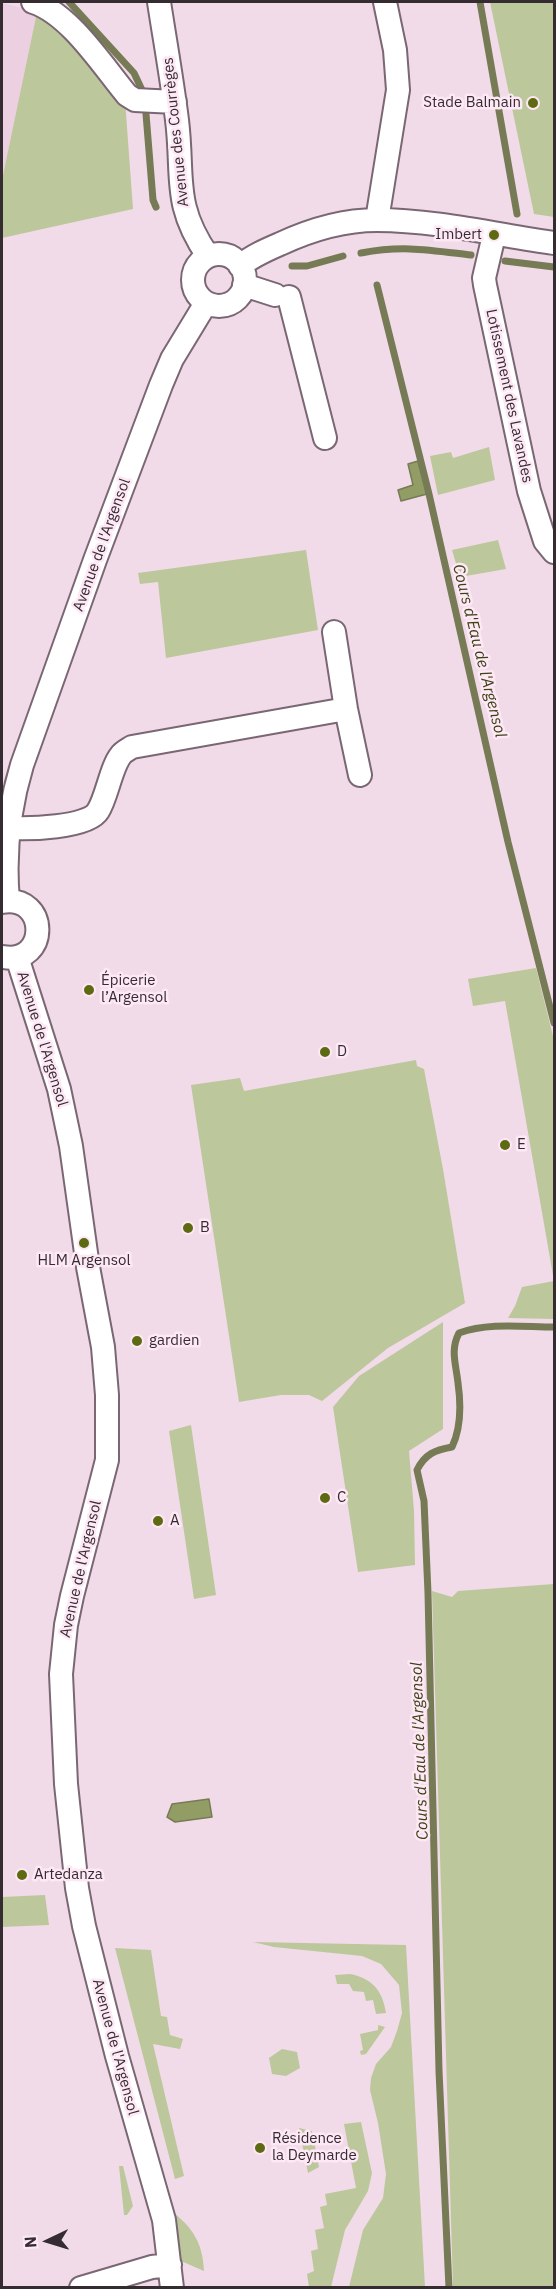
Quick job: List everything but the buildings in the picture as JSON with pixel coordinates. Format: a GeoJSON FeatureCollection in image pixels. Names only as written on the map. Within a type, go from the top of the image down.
{"type":"FeatureCollection","features":[{"type":"Feature","properties":{"kind":"street"},"geometry":{"type":"LineString","coordinates":[[33,2],[51,10],[66,21],[127,95],[135,99],[175,102]]}},
{"type":"Feature","properties":{"kind":"street","name":"Avenue des Courrèges"},"geometry":{"type":"LineString","coordinates":[[159,2],[175,102],[183,206],[191,230],[208,256]]}},
{"type":"Feature","properties":{"kind":"street"},"geometry":{"type":"LineString","coordinates":[[377,220],[398,90],[395,50],[385,2]]}},
{"type":"Feature","properties":{"kind":"street"},"geometry":{"type":"LineString","coordinates":[[325,438],[282,296],[242,275],[226,255],[208,256],[200,261],[192,279],[198,297],[213,306],[230,304],[237,299],[242,275],[262,252],[315,230],[349,222],[377,220],[432,225],[555,243]]}},
{"type":"Feature","properties":{"kind":"street","name":"Lotissement des Lavandes"},"geometry":{"type":"LineString","coordinates":[[494,234],[484,278],[485,285],[529,491],[546,541],[555,552]]}},
{"type":"Feature","properties":{"kind":"street","name":"Avenue de l'Argensol"},"geometry":{"type":"LineString","coordinates":[[5,901],[9,828],[14,791],[22,765],[161,384],[172,359],[206,303]]}},
{"type":"Feature","properties":{"kind":"street"},"geometry":{"type":"LineString","coordinates":[[334,632],[346,709],[360,775]]}},
{"type":"Feature","properties":{"kind":"street"},"geometry":{"type":"LineString","coordinates":[[9,828],[24,829],[73,823],[98,813],[120,755],[132,747],[346,709]]}},
{"type":"Feature","properties":{"kind":"street"},"geometry":{"type":"LineString","coordinates":[[5,901],[18,902],[26,906],[33,913],[38,932],[28,951],[9,957]]}},
{"type":"Feature","properties":{"kind":"street","name":"Avenue de l'Argensol"},"geometry":{"type":"LineString","coordinates":[[9,957],[59,1089],[103,1347],[107,1395],[107,1460],[72,1596],[61,1674],[66,1784],[77,1888],[84,1926],[117,2056],[164,2220],[172,2288]]}},
{"type":"Feature","properties":{"kind":"street"},"geometry":{"type":"LineString","coordinates":[[81,2288],[152,2267],[170,2265]]}},
{"type":"Feature","properties":{"kind":"shaded area","name":"Stade Balmain"},"geometry":{"type":"Polygon","coordinates":[[[490,2],[554,2],[554,217],[534,214],[490,2]]]}},
{"type":"Feature","properties":{"kind":"shaded area"},"geometry":{"type":"Polygon","coordinates":[[[2,3],[37,12],[2,180],[2,3]]]}},
{"type":"Feature","properties":{"kind":"shaded area"},"geometry":{"type":"Polygon","coordinates":[[[37,12],[59,26],[125,100],[133,209],[2,238],[2,180],[37,12]]]}},
{"type":"Feature","properties":{"kind":"shaded area"},"geometry":{"type":"Polygon","coordinates":[[[489,447],[495,480],[438,495],[430,456],[451,452],[453,458],[489,447]]]}},
{"type":"Feature","properties":{"kind":"shaded area"},"geometry":{"type":"Polygon","coordinates":[[[418,461],[427,494],[401,501],[398,490],[413,485],[408,464],[418,461]]]}},
{"type":"Feature","properties":{"kind":"shaded area"},"geometry":{"type":"Polygon","coordinates":[[[498,540],[506,569],[460,577],[452,550],[498,540]]]}},
{"type":"Feature","properties":{"kind":"shaded area"},"geometry":{"type":"Polygon","coordinates":[[[306,550],[318,630],[166,658],[158,582],[140,584],[138,573],[306,550]]]}},
{"type":"Feature","properties":{"kind":"shaded area"},"geometry":{"type":"Polygon","coordinates":[[[536,968],[554,1040],[554,1281],[505,1001],[473,1006],[468,979],[536,968]]]}},
{"type":"Feature","properties":{"kind":"shaded area"},"geometry":{"type":"Polygon","coordinates":[[[416,1060],[417,1066],[424,1069],[465,1303],[388,1348],[322,1401],[309,1395],[281,1395],[239,1402],[191,1085],[240,1078],[244,1091],[416,1060]]]}},
{"type":"Feature","properties":{"kind":"shaded area"},"geometry":{"type":"Polygon","coordinates":[[[554,1281],[554,1319],[508,1318],[522,1287],[554,1281]]]}},
{"type":"Feature","properties":{"kind":"shaded area"},"geometry":{"type":"Polygon","coordinates":[[[443,1322],[443,1429],[409,1451],[414,1511],[415,1565],[358,1572],[333,1407],[359,1376],[443,1322]]]}},
{"type":"Feature","properties":{"kind":"shaded area"},"geometry":{"type":"Polygon","coordinates":[[[191,1425],[216,1595],[194,1599],[169,1431],[191,1425]]]}},
{"type":"Feature","properties":{"kind":"shaded area"},"geometry":{"type":"Polygon","coordinates":[[[554,1584],[554,2287],[453,2287],[432,1591],[452,1597],[458,1591],[554,1584]]]}},
{"type":"Feature","properties":{"kind":"shaded area"},"geometry":{"type":"Polygon","coordinates":[[[209,1799],[212,1817],[175,1822],[167,1817],[172,1804],[209,1799]]]}},
{"type":"Feature","properties":{"kind":"shaded area"},"geometry":{"type":"Polygon","coordinates":[[[45,1895],[49,1925],[2,1927],[2,1897],[45,1895]]]}},
{"type":"Feature","properties":{"kind":"shaded area"},"geometry":{"type":"Polygon","coordinates":[[[253,1942],[406,1945],[425,2287],[349,2287],[363,2230],[383,2198],[386,2174],[370,2090],[376,2064],[391,2047],[402,2013],[399,1985],[381,1964],[362,1956],[274,1947],[253,1942]]]}},
{"type":"Feature","properties":{"kind":"shaded area"},"geometry":{"type":"Polygon","coordinates":[[[115,1948],[151,1950],[161,2016],[167,2017],[170,2035],[183,2039],[180,2049],[153,2044],[184,2176],[175,2179],[115,1948]]]}},
{"type":"Feature","properties":{"kind":"shaded area"},"geometry":{"type":"Polygon","coordinates":[[[350,1974],[370,1982],[375,1987],[382,1998],[386,2013],[376,2014],[373,2000],[366,2001],[364,1992],[353,1991],[349,1984],[337,1984],[335,1975],[350,1974]]]}},
{"type":"Feature","properties":{"kind":"shaded area"},"geometry":{"type":"Polygon","coordinates":[[[378,2025],[385,2027],[366,2054],[361,2055],[360,2051],[363,2050],[360,2034],[378,2030],[378,2025]]]}},
{"type":"Feature","properties":{"kind":"shaded area"},"geometry":{"type":"Polygon","coordinates":[[[282,2049],[297,2052],[300,2068],[286,2076],[272,2074],[269,2058],[282,2049]]]}},
{"type":"Feature","properties":{"kind":"shaded area"},"geometry":{"type":"Polygon","coordinates":[[[361,2122],[372,2173],[368,2191],[345,2230],[331,2287],[309,2287],[307,2274],[314,2271],[311,2251],[318,2249],[315,2230],[324,2228],[320,2207],[327,2205],[325,2194],[356,2188],[344,2124],[361,2122]]]}},
{"type":"Feature","properties":{"kind":"shaded area"},"geometry":{"type":"Polygon","coordinates":[[[299,2128],[312,2131],[319,2167],[308,2173],[299,2128]]]}},
{"type":"Feature","properties":{"kind":"shaded area"},"geometry":{"type":"Polygon","coordinates":[[[119,2166],[123,2166],[133,2206],[127,2215],[124,2215],[119,2166]]]}},
{"type":"Feature","properties":{"kind":"shaded area"},"geometry":{"type":"Polygon","coordinates":[[[171,2211],[191,2230],[199,2244],[204,2271],[181,2261],[171,2211]]]}},
{"type":"Feature","properties":{"kind":"waterway"},"geometry":{"type":"LineString","coordinates":[[69,2],[134,73],[142,90]]}},
{"type":"Feature","properties":{"kind":"waterway"},"geometry":{"type":"LineString","coordinates":[[480,2],[517,214]]}},
{"type":"Feature","properties":{"kind":"waterway"},"geometry":{"type":"LineString","coordinates":[[146,114],[153,200],[156,207]]}},
{"type":"Feature","properties":{"kind":"waterway"},"geometry":{"type":"LineString","coordinates":[[361,253],[403,249],[471,255]]}},
{"type":"Feature","properties":{"kind":"waterway"},"geometry":{"type":"LineString","coordinates":[[292,266],[307,266],[343,256]]}},
{"type":"Feature","properties":{"kind":"waterway"},"geometry":{"type":"LineString","coordinates":[[505,261],[554,267]]}},
{"type":"Feature","properties":{"kind":"waterway","name":"Cours d'Eau de l'Argensol"},"geometry":{"type":"LineString","coordinates":[[377,285],[429,494],[508,842],[554,1023]]}},
{"type":"Feature","properties":{"kind":"waterway","name":"Cours d'Eau de l'Argensol"},"geometry":{"type":"LineString","coordinates":[[449,2288],[439,2071],[428,1593],[424,1501],[417,1470],[427,1456],[452,1447],[455,1440],[460,1407],[454,1351],[459,1333],[494,1326],[554,1327]]}},
{"type":"Feature","properties":{"kind":"place","name":"Stade Balmain"},"geometry":{"type":"Point","coordinates":[533,103]}},
{"type":"Feature","properties":{"kind":"place","name":"Imbert"},"geometry":{"type":"Point","coordinates":[494,235]}},
{"type":"Feature","properties":{"kind":"place","name":"Épicerie l’Argensol"},"geometry":{"type":"Point","coordinates":[89,990]}},
{"type":"Feature","properties":{"kind":"place","name":"D"},"geometry":{"type":"Point","coordinates":[325,1052]}},
{"type":"Feature","properties":{"kind":"place","name":"E"},"geometry":{"type":"Point","coordinates":[505,1145]}},
{"type":"Feature","properties":{"kind":"place","name":"B"},"geometry":{"type":"Point","coordinates":[188,1228]}},
{"type":"Feature","properties":{"kind":"place","name":"HLM Argensol"},"geometry":{"type":"Point","coordinates":[84,1243]}},
{"type":"Feature","properties":{"kind":"place","name":"gardien"},"geometry":{"type":"Point","coordinates":[137,1341]}},
{"type":"Feature","properties":{"kind":"place","name":"C"},"geometry":{"type":"Point","coordinates":[325,1498]}},
{"type":"Feature","properties":{"kind":"place","name":"A"},"geometry":{"type":"Point","coordinates":[158,1521]}},
{"type":"Feature","properties":{"kind":"place","name":"Artedanza"},"geometry":{"type":"Point","coordinates":[22,1875]}},
{"type":"Feature","properties":{"kind":"place","name":"Résidence la Deymarde"},"geometry":{"type":"Point","coordinates":[260,2148]}}]}
